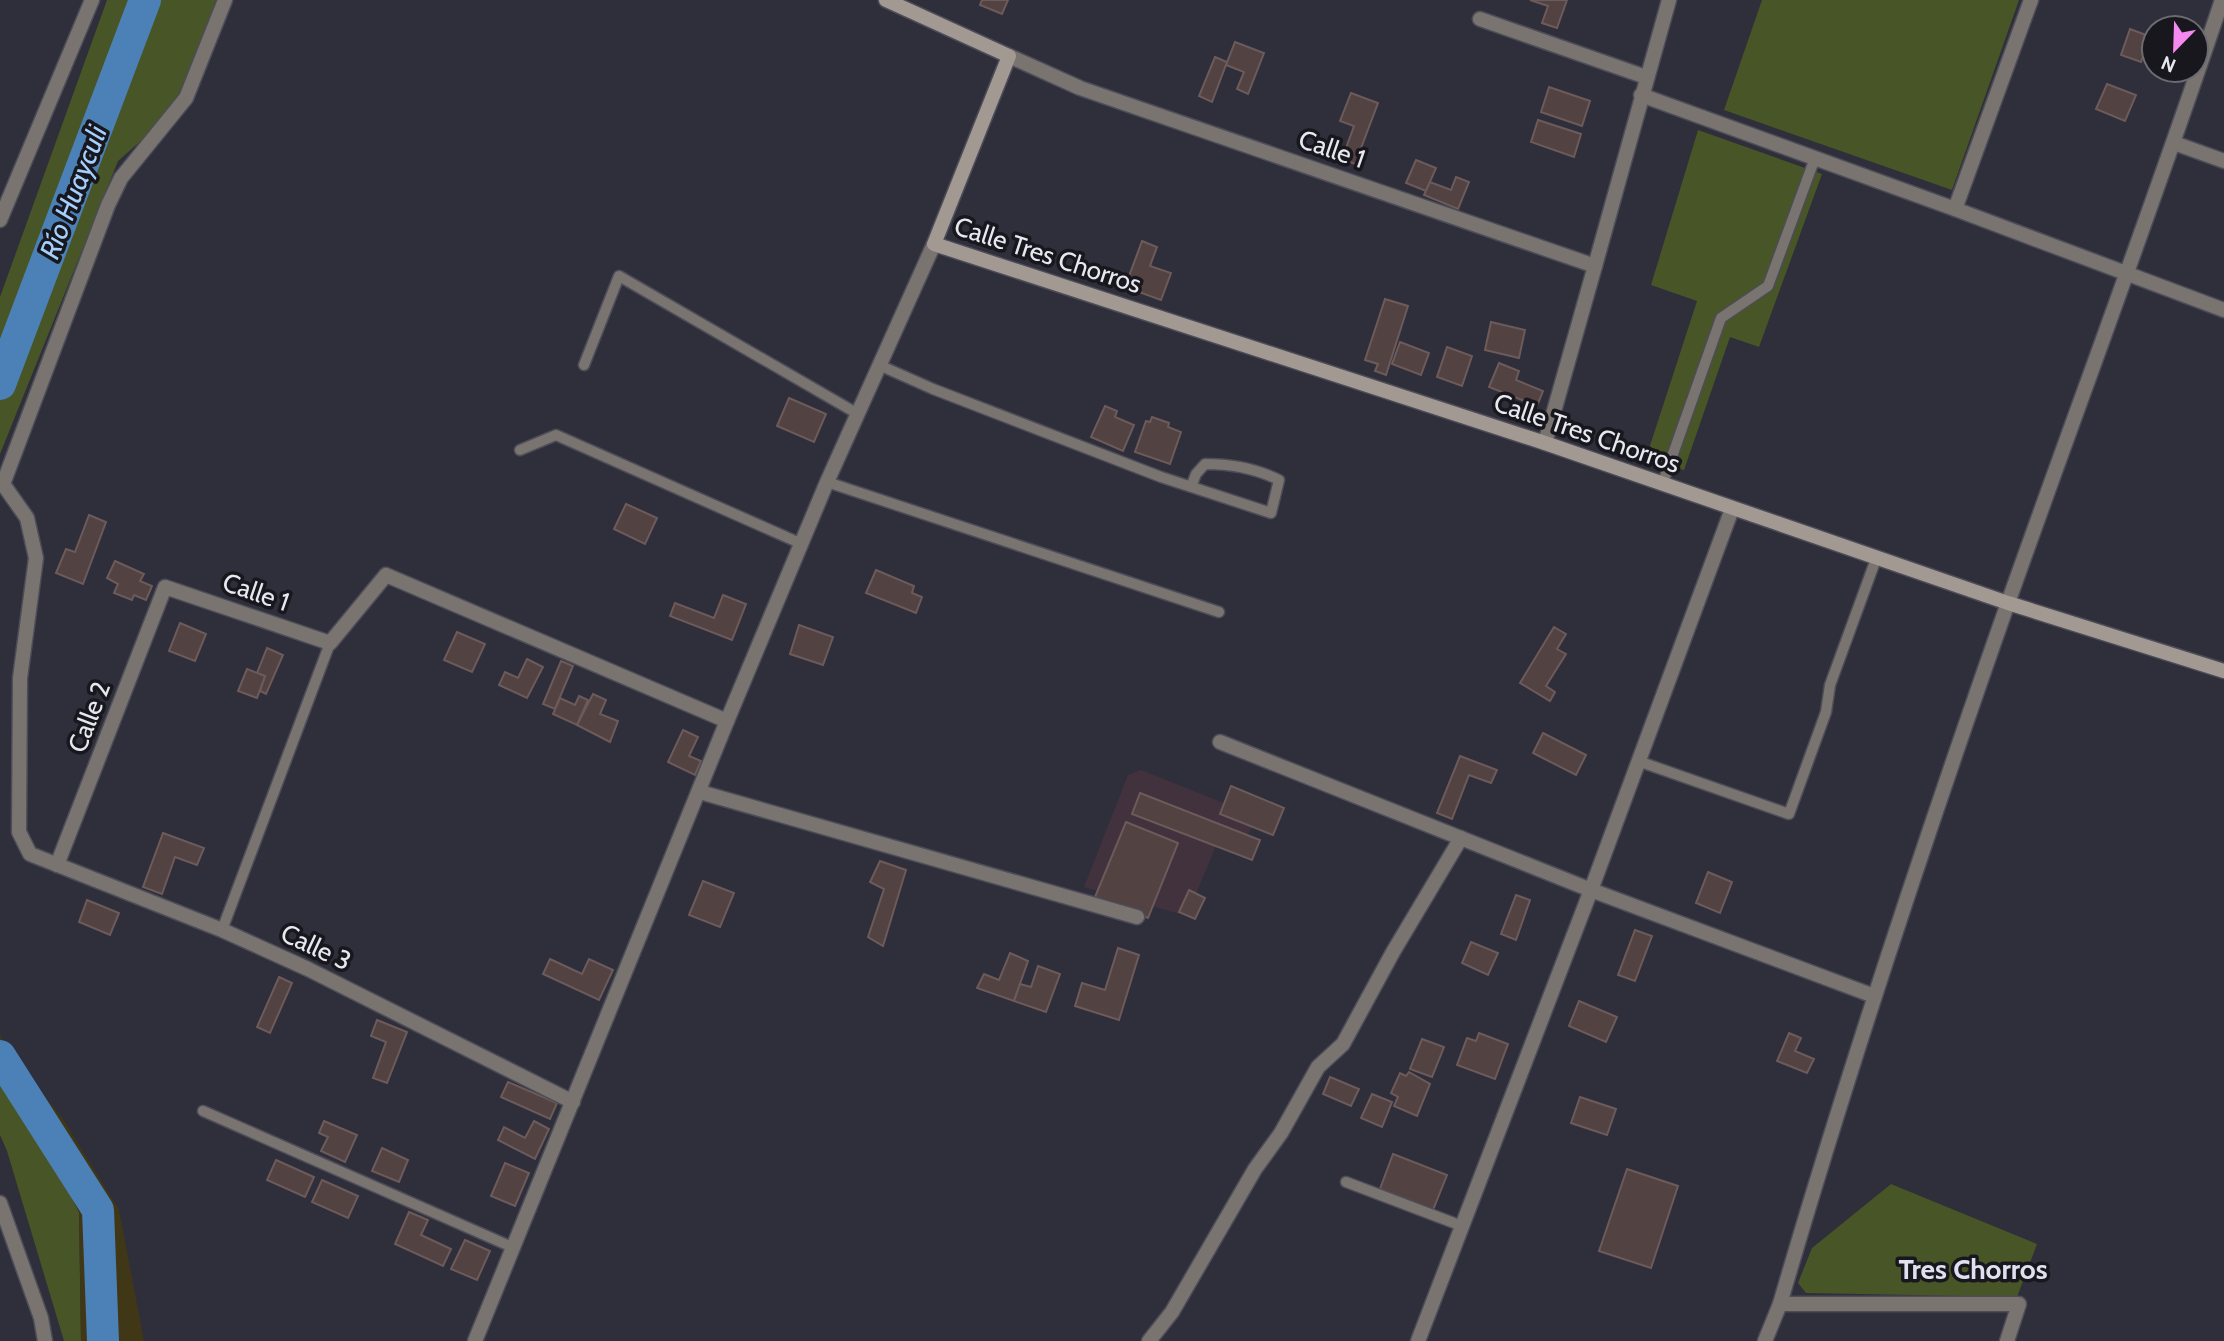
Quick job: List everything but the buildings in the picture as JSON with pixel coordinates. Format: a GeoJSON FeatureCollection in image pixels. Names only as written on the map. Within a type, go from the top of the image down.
{"type":"FeatureCollection","features":[{"type":"Feature","properties":{"kind":"main road","name":"Calle 1"},"geometry":{"type":"LineString","coordinates":[[886,0],[1009,56]]}},
{"type":"Feature","properties":{"kind":"main road"},"geometry":{"type":"LineString","coordinates":[[934,244],[1009,56]]}},
{"type":"Feature","properties":{"kind":"main road","name":"Calle Tres Chorros"},"geometry":{"type":"LineString","coordinates":[[934,244],[1545,443],[2008,603],[2224,671]]}},
{"type":"Feature","properties":{"kind":"street"},"geometry":{"type":"LineString","coordinates":[[0,220],[92,0]]}},
{"type":"Feature","properties":{"kind":"street"},"geometry":{"type":"LineString","coordinates":[[2,483],[108,205],[121,178],[186,98],[225,0]]}},
{"type":"Feature","properties":{"kind":"street"},"geometry":{"type":"LineString","coordinates":[[1545,443],[1668,0]]}},
{"type":"Feature","properties":{"kind":"street"},"geometry":{"type":"LineString","coordinates":[[1955,209],[2031,0]]}},
{"type":"Feature","properties":{"kind":"street"},"geometry":{"type":"LineString","coordinates":[[1765,1341],[1780,1304],[1874,996],[2008,603],[2126,272],[2219,28],[2222,0]]}},
{"type":"Feature","properties":{"kind":"street"},"geometry":{"type":"LineString","coordinates":[[1480,19],[1646,77]]}},
{"type":"Feature","properties":{"kind":"street","name":"Calle 1"},"geometry":{"type":"LineString","coordinates":[[1009,56],[1080,88],[1595,266]]}},
{"type":"Feature","properties":{"kind":"street"},"geometry":{"type":"LineString","coordinates":[[1641,95],[2224,310]]}},
{"type":"Feature","properties":{"kind":"street"},"geometry":{"type":"LineString","coordinates":[[2174,143],[2224,161]]}},
{"type":"Feature","properties":{"kind":"street"},"geometry":{"type":"LineString","coordinates":[[475,1341],[827,482],[934,244]]}},
{"type":"Feature","properties":{"kind":"street","name":"Calle 3"},"geometry":{"type":"LineString","coordinates":[[2,483],[27,518],[36,558],[20,678],[19,832],[30,854],[222,930],[308,969],[573,1102]]}},
{"type":"Feature","properties":{"kind":"street"},"geometry":{"type":"LineString","coordinates":[[1418,1341],[1591,890],[1732,509]]}},
{"type":"Feature","properties":{"kind":"street"},"geometry":{"type":"LineString","coordinates":[[330,643],[386,575],[727,721]]}},
{"type":"Feature","properties":{"kind":"street","name":"Calle 1"},"geometry":{"type":"LineString","coordinates":[[166,587],[330,643]]}},
{"type":"Feature","properties":{"kind":"street","name":"Calle 2"},"geometry":{"type":"LineString","coordinates":[[57,865],[166,587]]}},
{"type":"Feature","properties":{"kind":"street"},"geometry":{"type":"LineString","coordinates":[[1220,742],[1591,890],[1874,996]]}},
{"type":"Feature","properties":{"kind":"street"},"geometry":{"type":"LineString","coordinates":[[700,792],[1137,917]]}},
{"type":"Feature","properties":{"kind":"street"},"geometry":{"type":"LineString","coordinates":[[1149,1341],[1172,1311],[1255,1169],[1281,1133],[1318,1067],[1343,1044],[1393,952],[1461,838]]}},
{"type":"Feature","properties":{"kind":"street"},"geometry":{"type":"LineString","coordinates":[[0,1203],[41,1318],[45,1341]]}},
{"type":"Feature","properties":{"kind":"street"},"geometry":{"type":"LineString","coordinates":[[1780,1304],[2019,1304],[2007,1341]]}},
{"type":"Feature","properties":{"kind":"lane"},"geometry":{"type":"LineString","coordinates":[[1662,485],[1721,318],[1768,286],[1815,158]]}},
{"type":"Feature","properties":{"kind":"lane"},"geometry":{"type":"LineString","coordinates":[[584,365],[619,276],[858,414]]}},
{"type":"Feature","properties":{"kind":"lane"},"geometry":{"type":"LineString","coordinates":[[879,365],[933,389],[1191,487],[1270,513],[1279,480],[1264,472],[1205,464],[1196,474],[1191,487]]}},
{"type":"Feature","properties":{"kind":"lane"},"geometry":{"type":"LineString","coordinates":[[520,450],[556,435],[802,544]]}},
{"type":"Feature","properties":{"kind":"lane"},"geometry":{"type":"LineString","coordinates":[[827,482],[1219,612]]}},
{"type":"Feature","properties":{"kind":"lane"},"geometry":{"type":"LineString","coordinates":[[1638,761],[1789,814],[1826,712],[1830,685],[1876,559]]}},
{"type":"Feature","properties":{"kind":"lane"},"geometry":{"type":"LineString","coordinates":[[222,930],[330,643]]}},
{"type":"Feature","properties":{"kind":"lane"},"geometry":{"type":"LineString","coordinates":[[203,1111],[512,1247]]}},
{"type":"Feature","properties":{"kind":"lane"},"geometry":{"type":"LineString","coordinates":[[1346,1182],[1462,1226]]}},
{"type":"Feature","properties":{"kind":"shaded area"},"geometry":{"type":"Polygon","coordinates":[[[1141,770],[1259,817],[1244,840],[1215,848],[1187,916],[1084,887],[1128,775],[1141,770]]]}},
{"type":"Feature","properties":{"kind":"green space"},"geometry":{"type":"Polygon","coordinates":[[[107,0],[216,0],[178,108],[118,161],[0,454],[0,297],[107,0]]]}},
{"type":"Feature","properties":{"kind":"green space"},"geometry":{"type":"Polygon","coordinates":[[[1762,0],[2019,0],[1952,190],[1724,110],[1762,0]]]}},
{"type":"Feature","properties":{"kind":"green space"},"geometry":{"type":"Polygon","coordinates":[[[1698,130],[1822,174],[1759,347],[1730,337],[1684,470],[1645,461],[1697,301],[1651,285],[1698,130]]]}},
{"type":"Feature","properties":{"kind":"green space"},"geometry":{"type":"Polygon","coordinates":[[[0,1080],[57,1168],[79,1212],[81,1341],[64,1341],[0,1135],[0,1080]]]}},
{"type":"Feature","properties":{"kind":"green space"},"geometry":{"type":"Polygon","coordinates":[[[1891,1184],[2037,1244],[2017,1297],[1806,1293],[1798,1283],[1812,1248],[1891,1184]]]}},
{"type":"Feature","properties":{"kind":"sand"},"geometry":{"type":"Polygon","coordinates":[[[0,1033],[4,1046],[63,1119],[119,1210],[144,1341],[81,1341],[79,1212],[57,1168],[0,1080],[0,1033]]]}},
{"type":"Feature","properties":{"kind":"waterway","name":"Río Huayculi"},"geometry":{"type":"LineString","coordinates":[[0,384],[145,0]]}},
{"type":"Feature","properties":{"kind":"waterway","name":"Río Huayculi"},"geometry":{"type":"LineString","coordinates":[[0,1056],[98,1210],[103,1341]]}},
{"type":"Feature","properties":{"kind":"district","name":"Tres Chorros"},"geometry":{"type":"Point","coordinates":[1973,1269]}}]}
